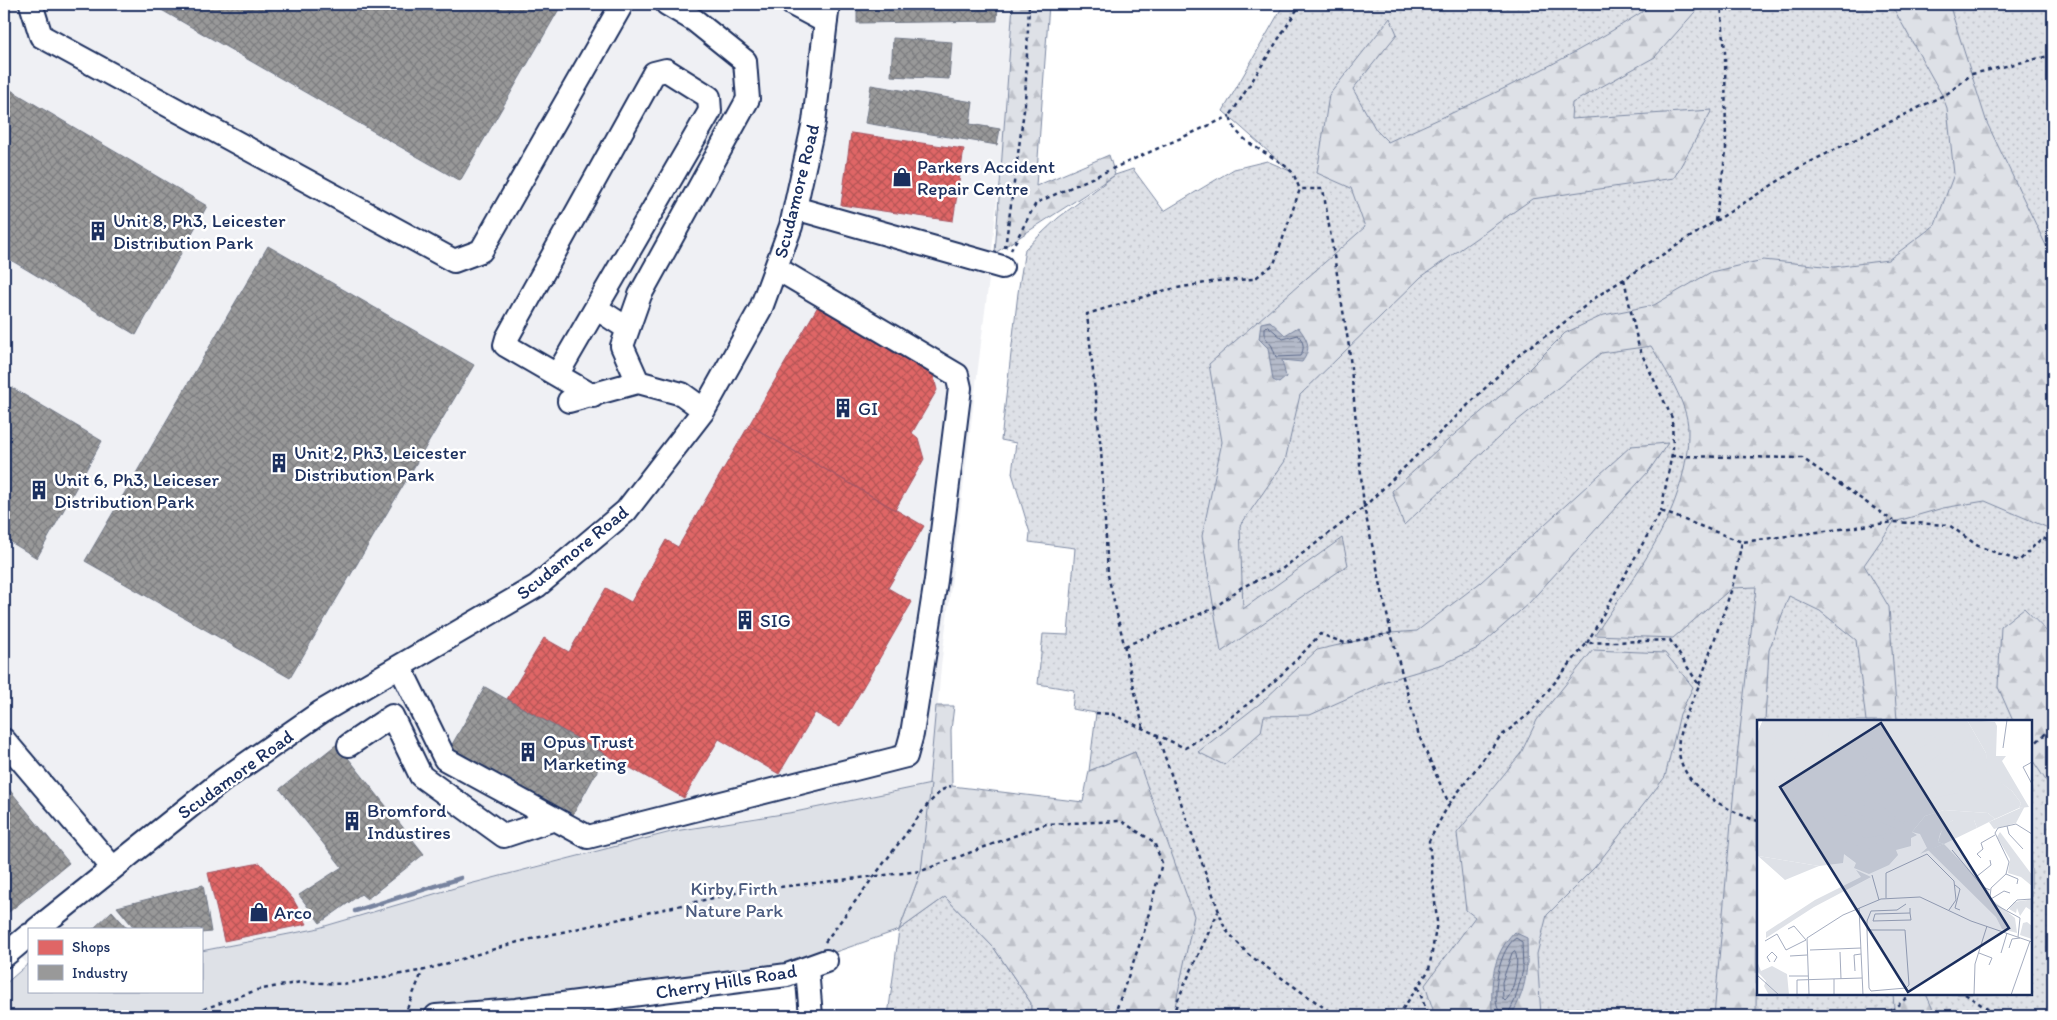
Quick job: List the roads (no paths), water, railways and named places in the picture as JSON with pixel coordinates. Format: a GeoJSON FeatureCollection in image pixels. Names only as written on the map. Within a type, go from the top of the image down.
{"type":"FeatureCollection","features":[{"type":"Feature","properties":{"kind":"street"},"geometry":{"type":"LineString","coordinates":[[31,4],[41,36],[454,261],[481,251],[622,4]]}},
{"type":"Feature","properties":{"kind":"street"},"geometry":{"type":"LineString","coordinates":[[638,382],[622,346],[640,294],[748,99],[746,62],[699,12],[666,4]]}},
{"type":"Feature","properties":{"kind":"street"},"geometry":{"type":"LineString","coordinates":[[792,4],[827,13]]}},
{"type":"Feature","properties":{"kind":"street","name":"Scudamore Road"},"geometry":{"type":"LineString","coordinates":[[38,928],[223,780],[321,712],[537,586],[626,512],[704,410],[762,308],[795,208],[814,122],[827,13]]}},
{"type":"Feature","properties":{"kind":"street"},"geometry":{"type":"LineString","coordinates":[[557,375],[710,111],[709,97],[666,70],[654,73],[506,338],[505,345],[593,396]]}},
{"type":"Feature","properties":{"kind":"street"},"geometry":{"type":"LineString","coordinates":[[795,208],[1002,267]]}},
{"type":"Feature","properties":{"kind":"street"},"geometry":{"type":"LineString","coordinates":[[400,667],[445,759],[588,838],[906,756],[912,734],[936,580],[960,388],[957,375],[776,268]]}},
{"type":"Feature","properties":{"kind":"street"},"geometry":{"type":"LineString","coordinates":[[596,308],[628,329]]}},
{"type":"Feature","properties":{"kind":"street"},"geometry":{"type":"LineString","coordinates":[[569,401],[593,396],[638,382],[682,394],[704,410]]}},
{"type":"Feature","properties":{"kind":"street"},"geometry":{"type":"LineString","coordinates":[[349,745],[392,716],[421,776],[504,836],[555,819]]}},
{"type":"Feature","properties":{"kind":"street"},"geometry":{"type":"LineString","coordinates":[[4,740],[113,868]]}},
{"type":"Feature","properties":{"kind":"street"},"geometry":{"type":"LineString","coordinates":[[4,956],[28,937]]}},
{"type":"Feature","properties":{"kind":"street","name":"Cherry Hills Road"},"geometry":{"type":"LineString","coordinates":[[436,1016],[517,1013],[787,975],[818,964],[811,1016]]}},
{"type":"Feature","properties":{"kind":"water"},"geometry":{"type":"Polygon","coordinates":[[[1270,321],[1285,335],[1298,327],[1308,344],[1307,352],[1302,362],[1282,360],[1286,377],[1279,383],[1273,380],[1268,348],[1259,339],[1261,323],[1270,321]]]}},
{"type":"Feature","properties":{"kind":"water"},"geometry":{"type":"Polygon","coordinates":[[[1514,932],[1527,938],[1525,978],[1520,997],[1511,1016],[1502,1016],[1492,1012],[1494,969],[1501,950],[1514,932]]]}},
{"type":"Feature","properties":{"kind":"waterway"},"geometry":{"type":"LineString","coordinates":[[355,911],[461,878]]}},
{"type":"Feature","properties":{"kind":"place","name":"Parkers Accident Repair Centre"},"geometry":{"type":"Point","coordinates":[902,177]}},
{"type":"Feature","properties":{"kind":"place","name":"Unit 8, Ph3, Leicester Distribution Park"},"geometry":{"type":"Point","coordinates":[98,231]}},
{"type":"Feature","properties":{"kind":"place","name":"GI"},"geometry":{"type":"Point","coordinates":[843,408]}},
{"type":"Feature","properties":{"kind":"place","name":"Unit 2, Ph3, Leicester Distribution Park"},"geometry":{"type":"Point","coordinates":[279,463]}},
{"type":"Feature","properties":{"kind":"place","name":"Unit 6, Ph3, Leiceser Distribution Park"},"geometry":{"type":"Point","coordinates":[39,490]}},
{"type":"Feature","properties":{"kind":"place","name":"SIG"},"geometry":{"type":"Point","coordinates":[745,620]}},
{"type":"Feature","properties":{"kind":"place","name":"Opus Trust Marketing"},"geometry":{"type":"Point","coordinates":[528,752]}},
{"type":"Feature","properties":{"kind":"place","name":"Bromford Industires"},"geometry":{"type":"Point","coordinates":[352,821]}},
{"type":"Feature","properties":{"kind":"place","name":"Arco"},"geometry":{"type":"Point","coordinates":[259,912]}},
{"type":"Feature","properties":{"kind":"park label","name":"Kirby Firth Nature Park"},"geometry":{"type":"Point","coordinates":[734,899]}}]}
